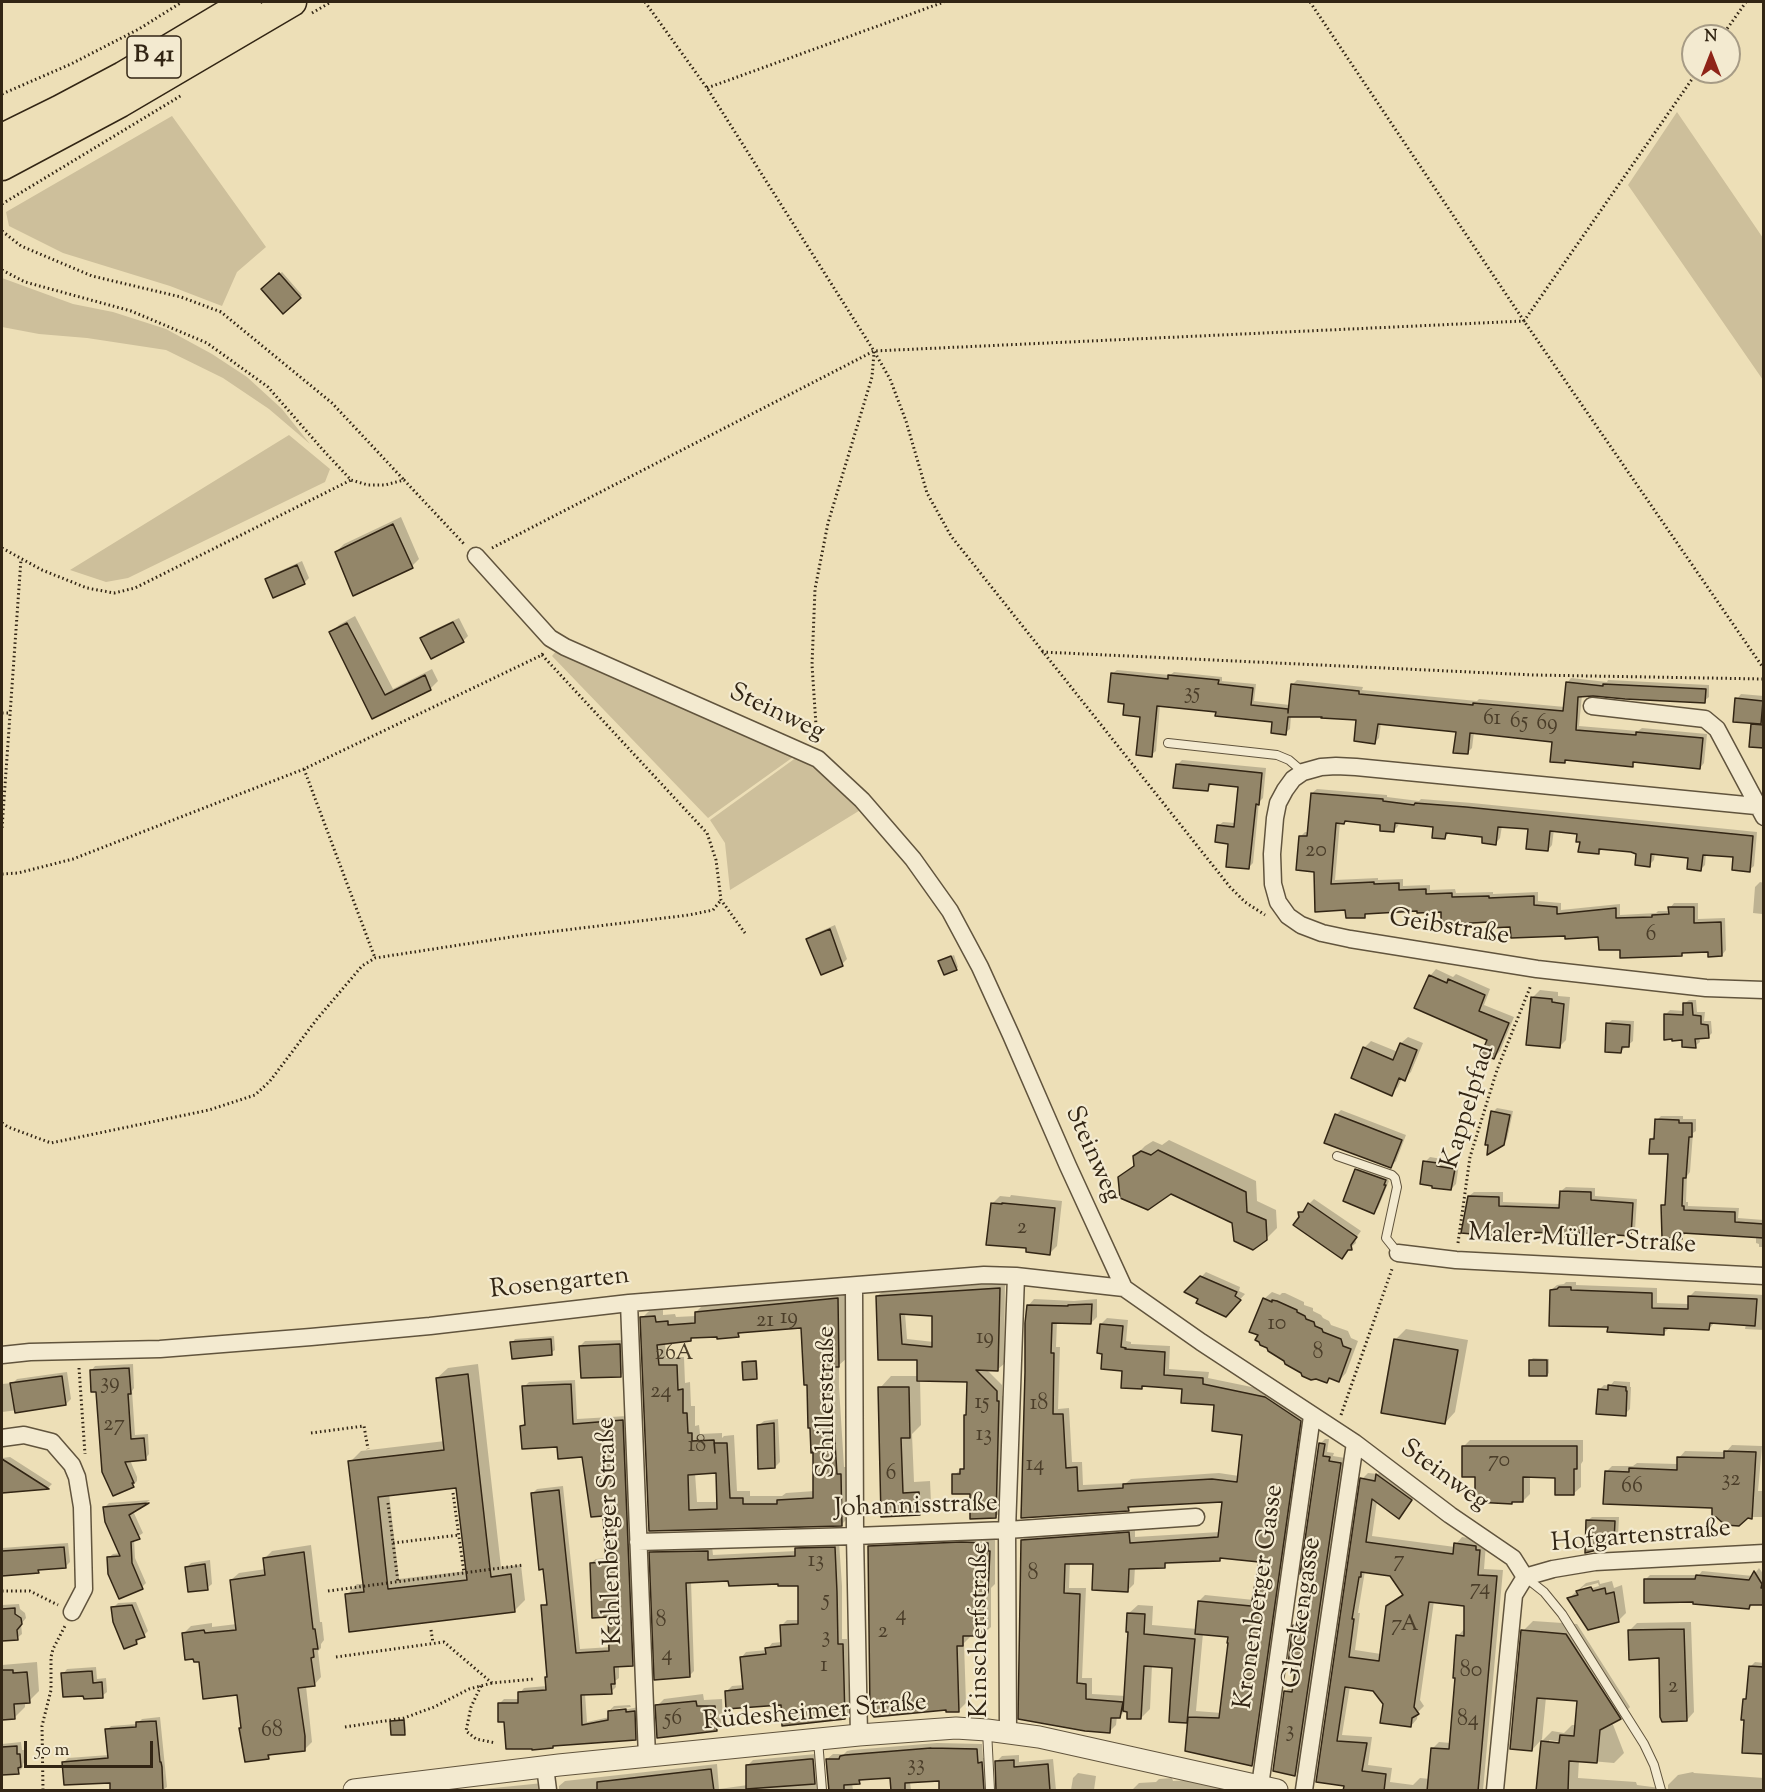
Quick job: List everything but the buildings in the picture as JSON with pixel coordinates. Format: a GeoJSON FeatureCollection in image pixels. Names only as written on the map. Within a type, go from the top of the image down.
{"type":"FeatureCollection","features":[{"type":"Feature","properties":{"kind":"highway","name":"B 41"},"geometry":{"type":"LineString","coordinates":[[2,138],[123,76],[247,2]]}},
{"type":"Feature","properties":{"kind":"highway","name":"B 41"},"geometry":{"type":"LineString","coordinates":[[2,166],[302,8]]}},
{"type":"Feature","properties":{"kind":"street","name":"Steinweg"},"geometry":{"type":"LineString","coordinates":[[476,556],[550,638],[818,759],[862,800],[913,859],[950,911],[980,967],[1124,1288],[1201,1342],[1355,1443],[1450,1515],[1513,1558],[1525,1577]]}},
{"type":"Feature","properties":{"kind":"street"},"geometry":{"type":"LineString","coordinates":[[1592,706],[1705,719],[1717,729],[1760,812]]}},
{"type":"Feature","properties":{"kind":"street"},"geometry":{"type":"LineString","coordinates":[[1288,916],[1278,902],[1273,885],[1272,854],[1278,802],[1293,779],[1303,772],[1321,767],[1336,766],[1760,812]]}},
{"type":"Feature","properties":{"kind":"street","name":"Geibstraße"},"geometry":{"type":"LineString","coordinates":[[1288,916],[1300,925],[1350,939],[1537,969],[1674,985],[1764,990]]}},
{"type":"Feature","properties":{"kind":"street","name":"Maler-Müller-Straße"},"geometry":{"type":"LineString","coordinates":[[1398,1253],[1456,1260],[1764,1276]]}},
{"type":"Feature","properties":{"kind":"street","name":"Rosengarten"},"geometry":{"type":"LineString","coordinates":[[2,1355],[160,1349],[311,1337],[629,1303],[984,1275],[1016,1276],[1124,1288]]}},
{"type":"Feature","properties":{"kind":"street","name":"Kinscherfstraße"},"geometry":{"type":"LineString","coordinates":[[997,1731],[1016,1276]]}},
{"type":"Feature","properties":{"kind":"street","name":"Schillerstraße"},"geometry":{"type":"LineString","coordinates":[[854,1286],[859,1735]]}},
{"type":"Feature","properties":{"kind":"street","name":"Kahlenberger Straße"},"geometry":{"type":"LineString","coordinates":[[629,1303],[646,1757]]}},
{"type":"Feature","properties":{"kind":"street","name":"Kronenberger Gasse"},"geometry":{"type":"LineString","coordinates":[[1268,1788],[1312,1416]]}},
{"type":"Feature","properties":{"kind":"street"},"geometry":{"type":"LineString","coordinates":[[2,1438],[24,1436],[52,1442],[72,1465],[77,1477],[82,1507],[84,1589],[72,1612]]}},
{"type":"Feature","properties":{"kind":"street","name":"Glockengasse"},"geometry":{"type":"LineString","coordinates":[[1304,1791],[1355,1443]]}},
{"type":"Feature","properties":{"kind":"street","name":"Johannisstraße"},"geometry":{"type":"LineString","coordinates":[[638,1542],[1007,1530],[1196,1516]]}},
{"type":"Feature","properties":{"kind":"street","name":"Hofgartenstraße"},"geometry":{"type":"LineString","coordinates":[[1495,1791],[1514,1595],[1525,1577],[1553,1569],[1595,1562],[1764,1553]]}},
{"type":"Feature","properties":{"kind":"street","name":"Rüdesheimer Straße"},"geometry":{"type":"LineString","coordinates":[[354,1791],[545,1767],[930,1729],[997,1731],[1039,1737],[1268,1788]]}},
{"type":"Feature","properties":{"kind":"street"},"geometry":{"type":"LineString","coordinates":[[545,1767],[548,1791]]}},
{"type":"Feature","properties":{"kind":"lane"},"geometry":{"type":"LineString","coordinates":[[1168,743],[1277,755],[1289,760],[1303,772]]}},
{"type":"Feature","properties":{"kind":"lane"},"geometry":{"type":"LineString","coordinates":[[1337,1156],[1392,1174],[1395,1178],[1397,1187],[1386,1238],[1398,1253]]}},
{"type":"Feature","properties":{"kind":"lane","name":"Steinweg"},"geometry":{"type":"LineString","coordinates":[[1525,1577],[1544,1592],[1568,1624],[1644,1744],[1654,1765],[1661,1791]]}},
{"type":"Feature","properties":{"kind":"lane"},"geometry":{"type":"LineString","coordinates":[[990,1791],[997,1731]]}},
{"type":"Feature","properties":{"kind":"lane"},"geometry":{"type":"LineString","coordinates":[[818,1739],[822,1791]]}},
{"type":"Feature","properties":{"kind":"path"},"geometry":{"type":"LineString","coordinates":[[2,94],[71,64],[139,29],[182,2]]}},
{"type":"Feature","properties":{"kind":"path"},"geometry":{"type":"LineString","coordinates":[[302,8],[332,2]]}},
{"type":"Feature","properties":{"kind":"path"},"geometry":{"type":"LineString","coordinates":[[645,2],[707,88],[874,351],[890,379],[906,421],[927,493],[951,536],[1230,887],[1245,902],[1265,915],[1288,916]]}},
{"type":"Feature","properties":{"kind":"path"},"geometry":{"type":"LineString","coordinates":[[707,88],[945,2]]}},
{"type":"Feature","properties":{"kind":"path"},"geometry":{"type":"LineString","coordinates":[[1310,2],[1524,321],[1764,669]]}},
{"type":"Feature","properties":{"kind":"path"},"geometry":{"type":"LineString","coordinates":[[1730,24],[1746,2]]}},
{"type":"Feature","properties":{"kind":"path"},"geometry":{"type":"LineString","coordinates":[[1524,321],[1689,84]]}},
{"type":"Feature","properties":{"kind":"path"},"geometry":{"type":"LineString","coordinates":[[2,204],[190,90]]}},
{"type":"Feature","properties":{"kind":"path"},"geometry":{"type":"LineString","coordinates":[[2,231],[21,246],[92,276],[180,297],[220,312],[332,403],[476,556],[874,351],[1524,321]]}},
{"type":"Feature","properties":{"kind":"path"},"geometry":{"type":"LineString","coordinates":[[2,270],[25,282],[131,311],[207,343],[268,387],[351,480],[385,485],[404,480]]}},
{"type":"Feature","properties":{"kind":"path"},"geometry":{"type":"LineString","coordinates":[[818,759],[812,665],[815,589],[828,523],[872,377],[874,351]]}},
{"type":"Feature","properties":{"kind":"path"},"geometry":{"type":"LineString","coordinates":[[2,548],[42,570],[87,588],[114,593],[135,588],[351,480]]}},
{"type":"Feature","properties":{"kind":"path"},"geometry":{"type":"LineString","coordinates":[[2,828],[21,559]]}},
{"type":"Feature","properties":{"kind":"path"},"geometry":{"type":"LineString","coordinates":[[2,874],[18,873],[72,858],[304,769],[542,655],[550,638]]}},
{"type":"Feature","properties":{"kind":"path"},"geometry":{"type":"LineString","coordinates":[[1042,652],[1534,675],[1764,679]]}},
{"type":"Feature","properties":{"kind":"path"},"geometry":{"type":"LineString","coordinates":[[542,655],[707,833],[716,860],[721,900],[745,933]]}},
{"type":"Feature","properties":{"kind":"path"},"geometry":{"type":"LineString","coordinates":[[2,713],[10,713]]}},
{"type":"Feature","properties":{"kind":"path"},"geometry":{"type":"LineString","coordinates":[[304,769],[375,958]]}},
{"type":"Feature","properties":{"kind":"path"},"geometry":{"type":"LineString","coordinates":[[2,1123],[51,1143],[209,1110],[255,1095],[270,1081],[317,1019],[355,975],[375,958],[546,932],[689,915],[713,910],[721,900]]}},
{"type":"Feature","properties":{"kind":"path","name":"Kappelpfad"},"geometry":{"type":"LineString","coordinates":[[1456,1260],[1470,1157],[1497,1070],[1537,969]]}},
{"type":"Feature","properties":{"kind":"path"},"geometry":{"type":"LineString","coordinates":[[1335,1430],[1398,1253]]}},
{"type":"Feature","properties":{"kind":"path"},"geometry":{"type":"LineString","coordinates":[[77,1477],[85,1457],[78,1351]]}},
{"type":"Feature","properties":{"kind":"path"},"geometry":{"type":"LineString","coordinates":[[311,1433],[364,1426],[368,1449]]}},
{"type":"Feature","properties":{"kind":"path"},"geometry":{"type":"LineString","coordinates":[[453,1492],[464,1573]]}},
{"type":"Feature","properties":{"kind":"path"},"geometry":{"type":"LineString","coordinates":[[388,1503],[399,1582]]}},
{"type":"Feature","properties":{"kind":"path"},"geometry":{"type":"LineString","coordinates":[[393,1543],[459,1535]]}},
{"type":"Feature","properties":{"kind":"path"},"geometry":{"type":"LineString","coordinates":[[328,1591],[523,1565]]}},
{"type":"Feature","properties":{"kind":"path"},"geometry":{"type":"LineString","coordinates":[[2,1591],[30,1591],[72,1612],[51,1657],[51,1690],[42,1726],[43,1791]]}},
{"type":"Feature","properties":{"kind":"path"},"geometry":{"type":"LineString","coordinates":[[431,1630],[433,1644]]}},
{"type":"Feature","properties":{"kind":"path"},"geometry":{"type":"LineString","coordinates":[[336,1657],[444,1642],[492,1683]]}},
{"type":"Feature","properties":{"kind":"path"},"geometry":{"type":"LineString","coordinates":[[345,1727],[404,1718],[434,1707],[469,1689],[492,1683],[534,1679]]}},
{"type":"Feature","properties":{"kind":"path"},"geometry":{"type":"LineString","coordinates":[[481,1686],[471,1707],[466,1731],[476,1739],[496,1743]]}},
{"type":"Feature","properties":{"kind":"shaded area"},"geometry":{"type":"Polygon","coordinates":[[[1677,112],[1763,238],[1763,380],[1628,185],[1677,112]]]}},
{"type":"Feature","properties":{"kind":"shaded area"},"geometry":{"type":"Polygon","coordinates":[[[172,116],[266,247],[237,272],[222,306],[170,286],[63,253],[9,226],[6,212],[172,116]]]}},
{"type":"Feature","properties":{"kind":"shaded area"},"geometry":{"type":"Polygon","coordinates":[[[2,278],[73,304],[113,312],[166,329],[212,354],[247,377],[282,409],[310,444],[269,409],[223,378],[166,350],[2,327],[2,278]]]}},
{"type":"Feature","properties":{"kind":"shaded area"},"geometry":{"type":"Polygon","coordinates":[[[289,435],[330,469],[325,482],[128,578],[106,582],[70,570],[289,435]]]}},
{"type":"Feature","properties":{"kind":"shaded area"},"geometry":{"type":"Polygon","coordinates":[[[557,650],[796,755],[708,818],[552,656],[557,650]]]}},
{"type":"Feature","properties":{"kind":"shaded area"},"geometry":{"type":"Polygon","coordinates":[[[797,757],[825,774],[862,809],[730,890],[725,843],[710,820],[797,757]]]}}]}
